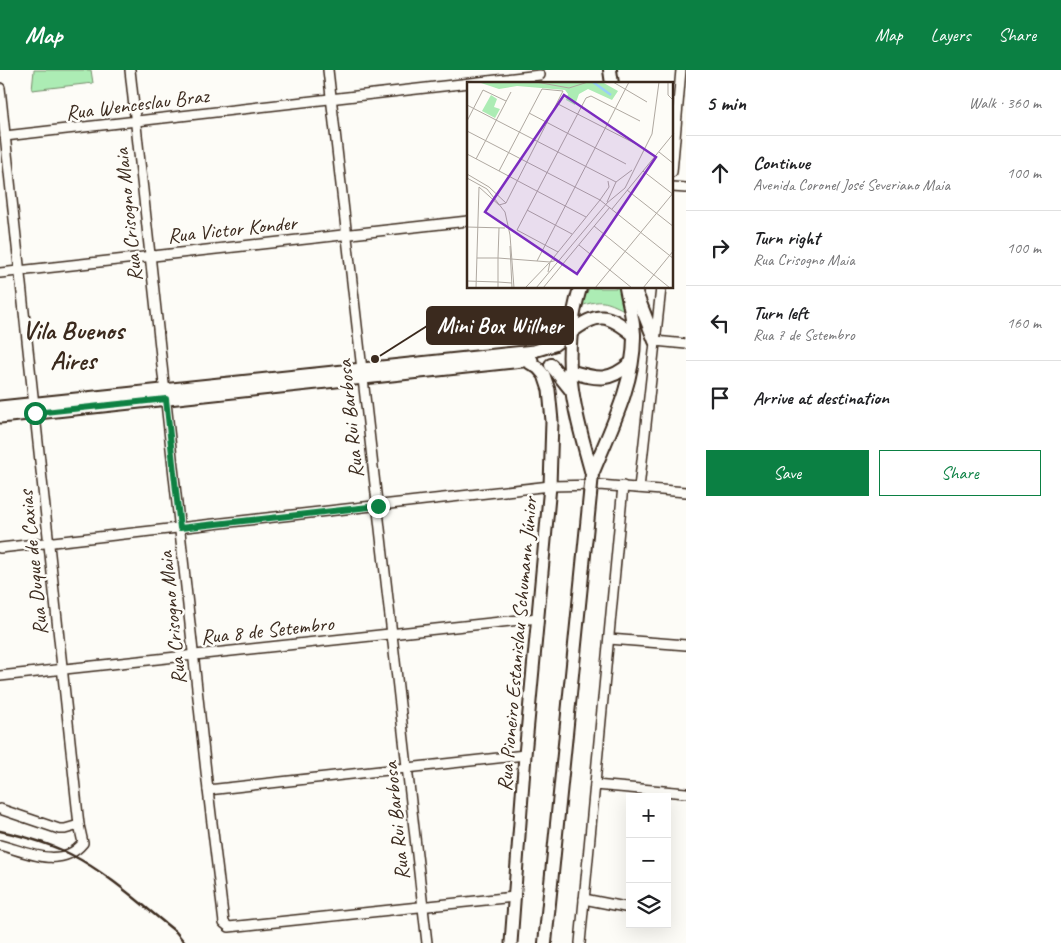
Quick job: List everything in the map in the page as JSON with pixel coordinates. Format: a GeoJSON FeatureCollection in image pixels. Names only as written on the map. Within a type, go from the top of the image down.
{"type":"FeatureCollection","features":[{"type":"Feature","properties":{"kind":"highway"},"geometry":{"type":"LineString","coordinates":[[580,289],[574,307],[570,333],[569,371],[575,412],[592,474]]}},
{"type":"Feature","properties":{"kind":"highway"},"geometry":{"type":"LineString","coordinates":[[545,943],[592,474],[628,384],[634,351],[634,335],[626,289]]}},
{"type":"Feature","properties":{"kind":"highway"},"geometry":{"type":"LineString","coordinates":[[634,289],[655,341]]}},
{"type":"Feature","properties":{"kind":"highway"},"geometry":{"type":"LineString","coordinates":[[570,333],[585,321],[609,317],[634,335]]}},
{"type":"Feature","properties":{"kind":"highway"},"geometry":{"type":"LineString","coordinates":[[569,371],[595,378],[610,377],[622,371],[631,363]]}},
{"type":"Feature","properties":{"kind":"highway"},"geometry":{"type":"LineString","coordinates":[[551,366],[571,390]]}},
{"type":"Feature","properties":{"kind":"highway"},"geometry":{"type":"LineString","coordinates":[[538,943],[546,928]]}},
{"type":"Feature","properties":{"kind":"highway"},"geometry":{"type":"LineString","coordinates":[[546,928],[554,943]]}},
{"type":"Feature","properties":{"kind":"main road"},"geometry":{"type":"LineString","coordinates":[[0,407],[34,408],[363,373],[534,351],[554,345],[570,333]]}},
{"type":"Feature","properties":{"kind":"main road"},"geometry":{"type":"LineString","coordinates":[[363,373],[524,360],[569,371]]}},
{"type":"Feature","properties":{"kind":"main road","name":"Rua Pioneiro Estanislau Schumann Júnior"},"geometry":{"type":"LineString","coordinates":[[510,943],[550,486],[552,421],[548,381],[538,368],[524,360]]}},
{"type":"Feature","properties":{"kind":"main road"},"geometry":{"type":"LineString","coordinates":[[0,417],[34,408]]}},
{"type":"Feature","properties":{"kind":"street","name":"Rua Crisogno Maia"},"geometry":{"type":"LineString","coordinates":[[130,70],[224,923],[229,927],[423,906]]}},
{"type":"Feature","properties":{"kind":"street","name":"Rua Rui Barbosa"},"geometry":{"type":"LineString","coordinates":[[328,70],[427,943]]}},
{"type":"Feature","properties":{"kind":"street"},"geometry":{"type":"LineString","coordinates":[[674,149],[681,70]]}},
{"type":"Feature","properties":{"kind":"street","name":"Rua Wenceslau Braz"},"geometry":{"type":"LineString","coordinates":[[479,82],[540,75]]}},
{"type":"Feature","properties":{"kind":"street","name":"Rua Wenceslau Braz"},"geometry":{"type":"LineString","coordinates":[[5,136],[467,83]]}},
{"type":"Feature","properties":{"kind":"street","name":"Rua Duque de Caxias"},"geometry":{"type":"LineString","coordinates":[[0,88],[79,825],[83,843],[69,854],[50,858],[0,845]]}},
{"type":"Feature","properties":{"kind":"street","name":"Rua Victor Konder"},"geometry":{"type":"LineString","coordinates":[[0,273],[467,221]]}},
{"type":"Feature","properties":{"kind":"street"},"geometry":{"type":"LineString","coordinates":[[639,488],[661,289]]}},
{"type":"Feature","properties":{"kind":"street"},"geometry":{"type":"LineString","coordinates":[[655,341],[686,344]]}},
{"type":"Feature","properties":{"kind":"street"},"geometry":{"type":"LineString","coordinates":[[0,548],[550,486],[623,486],[686,492]]}},
{"type":"Feature","properties":{"kind":"street"},"geometry":{"type":"LineString","coordinates":[[580,943],[623,486]]}},
{"type":"Feature","properties":{"kind":"street","name":"Rua 8 de Setembro"},"geometry":{"type":"LineString","coordinates":[[0,676],[538,618]]}},
{"type":"Feature","properties":{"kind":"street"},"geometry":{"type":"LineString","coordinates":[[609,639],[686,646]]}},
{"type":"Feature","properties":{"kind":"street"},"geometry":{"type":"LineString","coordinates":[[208,790],[526,755]]}},
{"type":"Feature","properties":{"kind":"street"},"geometry":{"type":"LineString","coordinates":[[595,785],[686,793]]}},
{"type":"Feature","properties":{"kind":"street"},"geometry":{"type":"LineString","coordinates":[[0,809],[59,829],[79,825]]}},
{"type":"Feature","properties":{"kind":"street"},"geometry":{"type":"LineString","coordinates":[[423,906],[514,897]]}},
{"type":"Feature","properties":{"kind":"street"},"geometry":{"type":"LineString","coordinates":[[584,899],[626,907]]}},
{"type":"Feature","properties":{"kind":"green space"},"geometry":{"type":"Polygon","coordinates":[[[34,70],[91,70],[93,83],[32,90],[34,70]]]}},
{"type":"Feature","properties":{"kind":"green space"},"geometry":{"type":"Polygon","coordinates":[[[589,289],[619,289],[624,310],[603,302],[594,302],[581,306],[589,289]]]}},
{"type":"Feature","properties":{"kind":"railway"},"geometry":{"type":"LineString","coordinates":[[0,831],[44,843],[84,862],[112,880],[176,932],[185,943]]}},
{"type":"Feature","properties":{"kind":"place","name":"Mini Box Willner"},"geometry":{"type":"Point","coordinates":[375,359]}},
{"type":"Feature","properties":{"kind":"district","name":"Vila Buenos Aires"},"geometry":{"type":"Point","coordinates":[73,345]}},
{"type":"Feature","properties":{"kind":"route"},"geometry":{"type":"LineString","coordinates":[[35,413],[166,399],[180,528],[378,506]]}}]}
